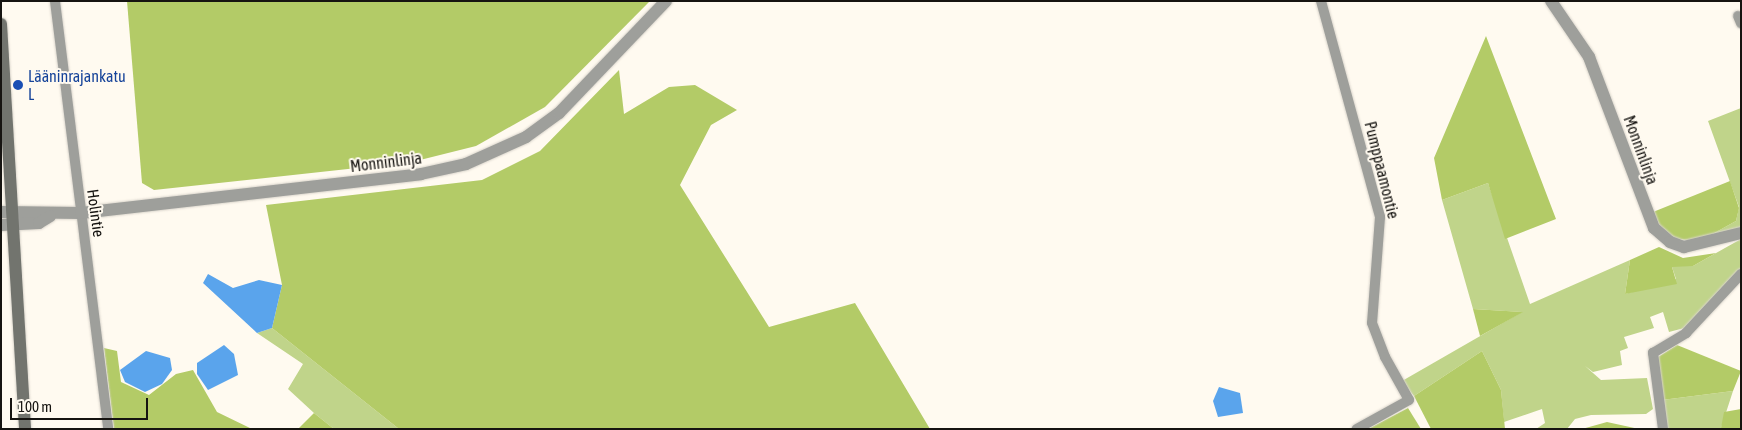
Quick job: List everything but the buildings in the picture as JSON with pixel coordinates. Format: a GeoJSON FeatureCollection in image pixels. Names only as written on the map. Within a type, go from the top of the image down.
{"type":"FeatureCollection","features":[{"type":"Feature","properties":{"kind":"main road"},"geometry":{"type":"LineString","coordinates":[[1,24],[10,216],[25,429]]}},
{"type":"Feature","properties":{"kind":"street","name":"Holintie"},"geometry":{"type":"LineString","coordinates":[[55,1],[108,429]]}},
{"type":"Feature","properties":{"kind":"street","name":"Monninlinja"},"geometry":{"type":"LineString","coordinates":[[1,225],[10,216],[39,222],[50,216],[421,174],[466,164],[526,137],[559,113],[666,1]]}},
{"type":"Feature","properties":{"kind":"street","name":"Pumppaamontie"},"geometry":{"type":"LineString","coordinates":[[1322,1],[1380,217],[1372,323],[1385,358],[1409,400],[1357,429]]}},
{"type":"Feature","properties":{"kind":"street","name":"Monninlinja"},"geometry":{"type":"LineString","coordinates":[[1551,1],[1589,57],[1654,228],[1684,247],[1702,247],[1741,233]]}},
{"type":"Feature","properties":{"kind":"street"},"geometry":{"type":"LineString","coordinates":[[1663,429],[1653,353],[1686,334],[1741,274]]}},
{"type":"Feature","properties":{"kind":"green space"},"geometry":{"type":"Polygon","coordinates":[[[127,1],[650,1],[545,107],[476,146],[412,162],[154,190],[142,183],[127,1]]]}},
{"type":"Feature","properties":{"kind":"green space"},"geometry":{"type":"Polygon","coordinates":[[[1486,36],[1556,219],[1505,239],[1488,183],[1442,200],[1434,158],[1486,36]]]}},
{"type":"Feature","properties":{"kind":"green space"},"geometry":{"type":"Polygon","coordinates":[[[619,70],[624,114],[669,87],[695,85],[737,110],[711,125],[680,185],[769,327],[855,303],[930,429],[399,429],[272,328],[282,285],[266,205],[482,180],[540,151],[619,70]]]}},
{"type":"Feature","properties":{"kind":"green space"},"geometry":{"type":"Polygon","coordinates":[[[1741,108],[1741,227],[1700,241],[1736,221],[1739,207],[1708,121],[1741,108]]]}},
{"type":"Feature","properties":{"kind":"green space"},"geometry":{"type":"Polygon","coordinates":[[[1730,181],[1739,208],[1736,221],[1700,241],[1676,239],[1660,226],[1653,212],[1730,181]]]}},
{"type":"Feature","properties":{"kind":"green space"},"geometry":{"type":"Polygon","coordinates":[[[1488,183],[1530,304],[1630,260],[1625,294],[1676,279],[1672,267],[1676,264],[1693,266],[1741,239],[1741,270],[1692,326],[1669,332],[1663,312],[1650,317],[1654,328],[1624,337],[1628,348],[1620,351],[1622,365],[1593,372],[1585,366],[1601,380],[1647,378],[1653,409],[1646,414],[1591,415],[1575,419],[1567,429],[1536,429],[1545,423],[1542,409],[1504,422],[1501,390],[1482,351],[1414,396],[1402,381],[1522,312],[1473,309],[1442,200],[1488,183]]]}},
{"type":"Feature","properties":{"kind":"green space"},"geometry":{"type":"Polygon","coordinates":[[[1659,247],[1683,258],[1716,253],[1693,266],[1672,267],[1677,284],[1625,294],[1630,260],[1659,247]]]}},
{"type":"Feature","properties":{"kind":"green space"},"geometry":{"type":"Polygon","coordinates":[[[1473,309],[1523,312],[1480,336],[1473,309]]]}},
{"type":"Feature","properties":{"kind":"green space"},"geometry":{"type":"Polygon","coordinates":[[[272,328],[399,429],[334,429],[288,389],[303,364],[257,333],[272,328]]]}},
{"type":"Feature","properties":{"kind":"green space"},"geometry":{"type":"Polygon","coordinates":[[[1677,345],[1741,371],[1733,391],[1662,400],[1658,357],[1677,345]]]}},
{"type":"Feature","properties":{"kind":"green space"},"geometry":{"type":"Polygon","coordinates":[[[104,348],[117,351],[121,382],[149,395],[176,374],[193,370],[217,412],[252,429],[114,429],[104,348]]]}},
{"type":"Feature","properties":{"kind":"green space"},"geometry":{"type":"Polygon","coordinates":[[[1482,351],[1501,390],[1505,429],[1431,429],[1414,396],[1482,351]]]}},
{"type":"Feature","properties":{"kind":"green space"},"geometry":{"type":"Polygon","coordinates":[[[1733,391],[1721,428],[1741,429],[1666,429],[1662,400],[1733,391]]]}},
{"type":"Feature","properties":{"kind":"green space"},"geometry":{"type":"Polygon","coordinates":[[[1408,408],[1421,429],[1368,429],[1408,408]]]}},
{"type":"Feature","properties":{"kind":"green space"},"geometry":{"type":"Polygon","coordinates":[[[1741,409],[1741,428],[1721,428],[1724,412],[1741,409]]]}},
{"type":"Feature","properties":{"kind":"green space"},"geometry":{"type":"Polygon","coordinates":[[[314,413],[334,429],[298,429],[314,413]]]}},
{"type":"Feature","properties":{"kind":"green space"},"geometry":{"type":"Polygon","coordinates":[[[1607,422],[1639,429],[1582,429],[1607,422]]]}},
{"type":"Feature","properties":{"kind":"water"},"geometry":{"type":"Polygon","coordinates":[[[208,274],[233,288],[259,280],[282,285],[272,328],[257,333],[203,283],[208,274]]]}},
{"type":"Feature","properties":{"kind":"water"},"geometry":{"type":"Polygon","coordinates":[[[224,345],[234,354],[238,375],[208,390],[197,374],[197,363],[224,345]]]}},
{"type":"Feature","properties":{"kind":"water"},"geometry":{"type":"Polygon","coordinates":[[[146,351],[170,358],[172,370],[162,384],[145,392],[125,382],[120,370],[146,351]]]}},
{"type":"Feature","properties":{"kind":"water"},"geometry":{"type":"Polygon","coordinates":[[[1219,387],[1240,393],[1243,413],[1218,417],[1213,401],[1219,387]]]}},
{"type":"Feature","properties":{"kind":"place","name":"Lääninrajankatu L"},"geometry":{"type":"Point","coordinates":[18,85]}}]}
